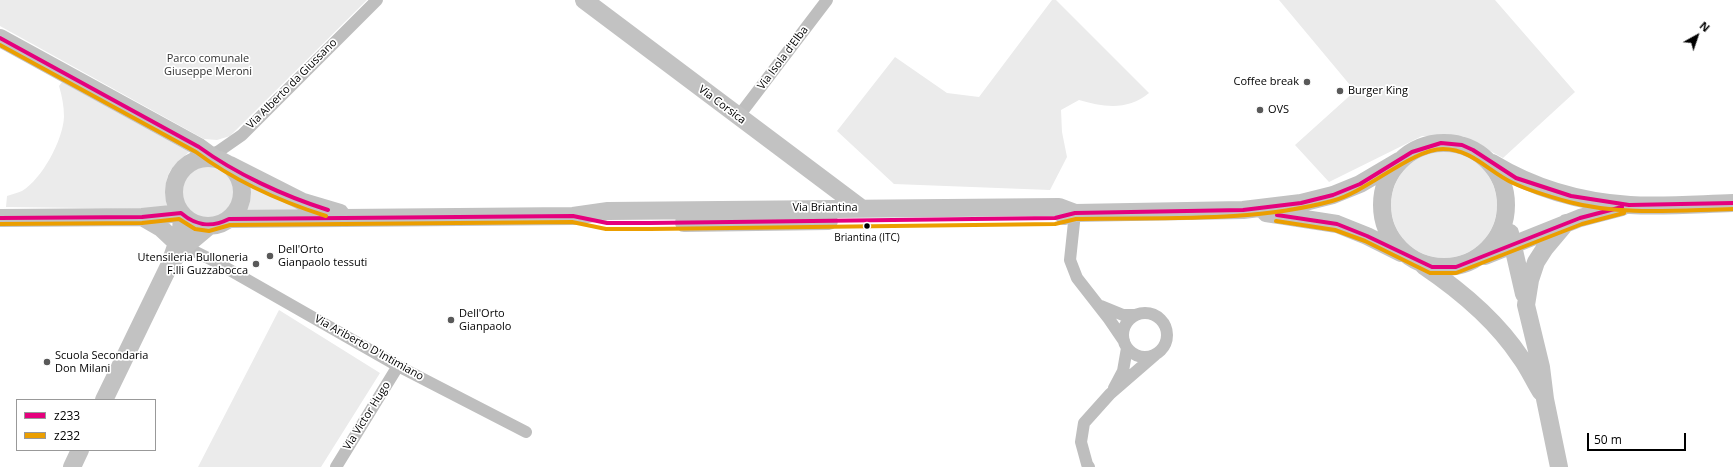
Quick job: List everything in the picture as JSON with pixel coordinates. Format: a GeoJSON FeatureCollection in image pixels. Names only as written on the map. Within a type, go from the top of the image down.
{"type":"FeatureCollection","features":[{"type":"Feature","properties":{"kind":"main road","name":"Via Corsica"},"geometry":{"type":"LineString","coordinates":[[584,0],[861,208]]}},
{"type":"Feature","properties":{"kind":"main road","name":"Via Briantina"},"geometry":{"type":"LineString","coordinates":[[0,38],[213,159],[303,202],[361,218]]}},
{"type":"Feature","properties":{"kind":"main road"},"geometry":{"type":"LineString","coordinates":[[1545,399],[1522,358],[1502,333],[1454,286],[1412,259],[1391,238],[1382,217],[1382,201],[1387,179],[1399,161],[1412,152],[1441,143],[1462,145],[1473,150],[1516,178],[1547,190],[1571,196],[1629,205],[1733,203]]}},
{"type":"Feature","properties":{"kind":"main road"},"geometry":{"type":"LineString","coordinates":[[104,399],[169,266],[181,245],[203,231],[229,219],[239,205],[242,193],[240,180],[213,159],[185,166],[175,182],[174,194],[176,205],[181,213],[203,231]]}},
{"type":"Feature","properties":{"kind":"main road","name":"Via Briantina"},"geometry":{"type":"LineString","coordinates":[[573,216],[607,223],[650,223],[1055,218],[1075,213],[1243,210],[1301,203],[1333,195],[1360,184],[1399,161]]}},
{"type":"Feature","properties":{"kind":"main road"},"geometry":{"type":"LineString","coordinates":[[1477,259],[1493,245],[1502,230],[1507,210],[1505,188],[1490,162]]}},
{"type":"Feature","properties":{"kind":"main road"},"geometry":{"type":"LineString","coordinates":[[1412,259],[1432,267],[1456,267],[1566,224],[1629,205]]}},
{"type":"Feature","properties":{"kind":"main road","name":"Via Briantina"},"geometry":{"type":"LineString","coordinates":[[229,219],[573,216],[608,211],[861,208],[1059,207],[1075,213]]}},
{"type":"Feature","properties":{"kind":"main road","name":"Via Briantina"},"geometry":{"type":"LineString","coordinates":[[1243,210],[1337,224],[1368,236],[1412,259]]}},
{"type":"Feature","properties":{"kind":"main road"},"geometry":{"type":"LineString","coordinates":[[0,218],[142,217],[181,213]]}},
{"type":"Feature","properties":{"kind":"main road"},"geometry":{"type":"LineString","coordinates":[[181,213],[181,245]]}},
{"type":"Feature","properties":{"kind":"main road"},"geometry":{"type":"LineString","coordinates":[[142,217],[161,228],[181,245]]}},
{"type":"Feature","properties":{"kind":"main road"},"geometry":{"type":"LineString","coordinates":[[1505,218],[1513,244],[1541,367],[1545,399],[1559,467]]}},
{"type":"Feature","properties":{"kind":"main road"},"geometry":{"type":"LineString","coordinates":[[1526,305],[1530,280],[1536,262],[1544,248],[1566,224]]}},
{"type":"Feature","properties":{"kind":"main road"},"geometry":{"type":"LineString","coordinates":[[72,467],[80,451]]}},
{"type":"Feature","properties":{"kind":"street","name":"Via Alberto da Giussano"},"geometry":{"type":"LineString","coordinates":[[213,159],[242,135],[377,0]]}},
{"type":"Feature","properties":{"kind":"street","name":"Via Isola d'Elba"},"geometry":{"type":"LineString","coordinates":[[738,117],[827,0]]}},
{"type":"Feature","properties":{"kind":"street"},"geometry":{"type":"LineString","coordinates":[[1075,213],[1070,260],[1077,278],[1133,354],[1148,357],[1155,355]]}},
{"type":"Feature","properties":{"kind":"street","name":"Via Ariberto D'Intimiano"},"geometry":{"type":"LineString","coordinates":[[203,231],[202,249],[214,261]]}},
{"type":"Feature","properties":{"kind":"street","name":"Via Ariberto D'Intimiano"},"geometry":{"type":"LineString","coordinates":[[181,245],[214,261],[398,366],[526,432]]}},
{"type":"Feature","properties":{"kind":"street"},"geometry":{"type":"LineString","coordinates":[[1089,467],[1081,442],[1084,423],[1110,394],[1166,344],[1168,338],[1165,324],[1155,314],[1141,312],[1134,315],[1123,315],[1112,312],[1097,304]]}},
{"type":"Feature","properties":{"kind":"street"},"geometry":{"type":"LineString","coordinates":[[1110,394],[1124,371],[1125,326],[1134,315]]}},
{"type":"Feature","properties":{"kind":"street","name":"Via Victor Hugo"},"geometry":{"type":"LineString","coordinates":[[336,467],[398,366]]}},
{"type":"Feature","properties":{"kind":"green space","name":"Parco comunale Giuseppe Meroni"},"geometry":{"type":"Polygon","coordinates":[[[0,0],[367,0],[230,136],[217,140],[204,139],[0,26],[0,0]]]}},
{"type":"Feature","properties":{"kind":"green space"},"geometry":{"type":"Polygon","coordinates":[[[1052,0],[1056,0],[1149,93],[1133,103],[1124,105],[1106,106],[1079,100],[1061,110],[1062,132],[1067,157],[1050,190],[894,184],[837,131],[895,57],[947,93],[979,97],[1052,0]]]}},
{"type":"Feature","properties":{"kind":"green space"},"geometry":{"type":"Polygon","coordinates":[[[1279,0],[1495,0],[1575,92],[1503,158],[1463,136],[1422,136],[1329,182],[1295,145],[1355,91],[1279,0]]]}},
{"type":"Feature","properties":{"kind":"green space"},"geometry":{"type":"Polygon","coordinates":[[[62,82],[189,152],[175,165],[168,176],[166,190],[169,209],[6,207],[7,196],[22,191],[37,178],[56,147],[63,126],[64,117],[63,101],[59,86],[62,82]]]}},
{"type":"Feature","properties":{"kind":"green space"},"geometry":{"type":"Polygon","coordinates":[[[1444,152],[1464,156],[1482,167],[1493,185],[1497,205],[1493,225],[1482,243],[1464,254],[1444,258],[1424,254],[1406,243],[1395,225],[1391,205],[1395,185],[1406,167],[1424,156],[1444,152]]]}},
{"type":"Feature","properties":{"kind":"green space"},"geometry":{"type":"Polygon","coordinates":[[[203,164],[213,164],[223,168],[231,176],[235,186],[235,196],[231,206],[223,214],[213,218],[203,218],[193,214],[185,206],[181,196],[181,186],[185,176],[193,168],[203,164]]]}},
{"type":"Feature","properties":{"kind":"green space"},"geometry":{"type":"Polygon","coordinates":[[[246,177],[330,213],[241,215],[247,196],[246,177]]]}},
{"type":"Feature","properties":{"kind":"green space"},"geometry":{"type":"Polygon","coordinates":[[[279,310],[380,373],[321,467],[198,467],[279,310]]]}},
{"type":"Feature","properties":{"kind":"transit line","name":"z233"},"geometry":{"type":"LineString","coordinates":[[0,38],[199,147],[244,175],[294,198],[328,210]]}},
{"type":"Feature","properties":{"kind":"transit line","name":"z232"},"geometry":{"type":"LineString","coordinates":[[0,45],[196,152],[242,181],[275,197],[326,216]]}},
{"type":"Feature","properties":{"kind":"transit line","name":"z233"},"geometry":{"type":"LineString","coordinates":[[0,218],[142,217],[181,213],[192,221],[198,223],[216,224],[229,219],[573,216],[607,223],[650,223],[1055,218],[1075,213],[1243,210],[1301,203],[1333,195],[1360,184],[1412,152],[1441,143],[1462,145],[1473,150],[1516,178],[1571,196],[1629,205],[1733,203]]}},
{"type":"Feature","properties":{"kind":"transit line","name":"z232"},"geometry":{"type":"LineString","coordinates":[[0,224],[142,223],[179,219],[195,229],[209,231],[230,225],[572,222],[606,229],[650,229],[1055,224],[1076,219],[1205,218],[1269,213],[1332,201],[1360,189],[1403,163],[1431,151],[1443,149],[1453,150],[1472,157],[1504,178],[1526,189],[1569,202],[1630,211],[1733,209]]}},
{"type":"Feature","properties":{"kind":"transit line","name":"z233"},"geometry":{"type":"LineString","coordinates":[[1277,215],[1337,224],[1367,236],[1432,267],[1456,267],[1580,218],[1622,207]]}},
{"type":"Feature","properties":{"kind":"transit line","name":"z232"},"geometry":{"type":"LineString","coordinates":[[1276,221],[1335,230],[1365,241],[1430,273],[1456,273],[1582,224],[1624,213]]}},
{"type":"Feature","properties":{"kind":"place","name":"Coffee break"},"geometry":{"type":"Point","coordinates":[1307,82]}},
{"type":"Feature","properties":{"kind":"place","name":"Burger King"},"geometry":{"type":"Point","coordinates":[1340,91]}},
{"type":"Feature","properties":{"kind":"place","name":"OVS"},"geometry":{"type":"Point","coordinates":[1260,110]}},
{"type":"Feature","properties":{"kind":"place","name":"Briantina (ITC)"},"geometry":{"type":"Point","coordinates":[867,226]}},
{"type":"Feature","properties":{"kind":"place","name":"Dell'Orto Gianpaolo tessuti"},"geometry":{"type":"Point","coordinates":[270,256]}},
{"type":"Feature","properties":{"kind":"place","name":"Utensileria Bulloneria F.lli Guzzabocca"},"geometry":{"type":"Point","coordinates":[256,264]}},
{"type":"Feature","properties":{"kind":"place","name":"Dell'Orto Gianpaolo"},"geometry":{"type":"Point","coordinates":[451,320]}},
{"type":"Feature","properties":{"kind":"place","name":"Scuola Secondaria Don Milani"},"geometry":{"type":"Point","coordinates":[47,362]}}]}
